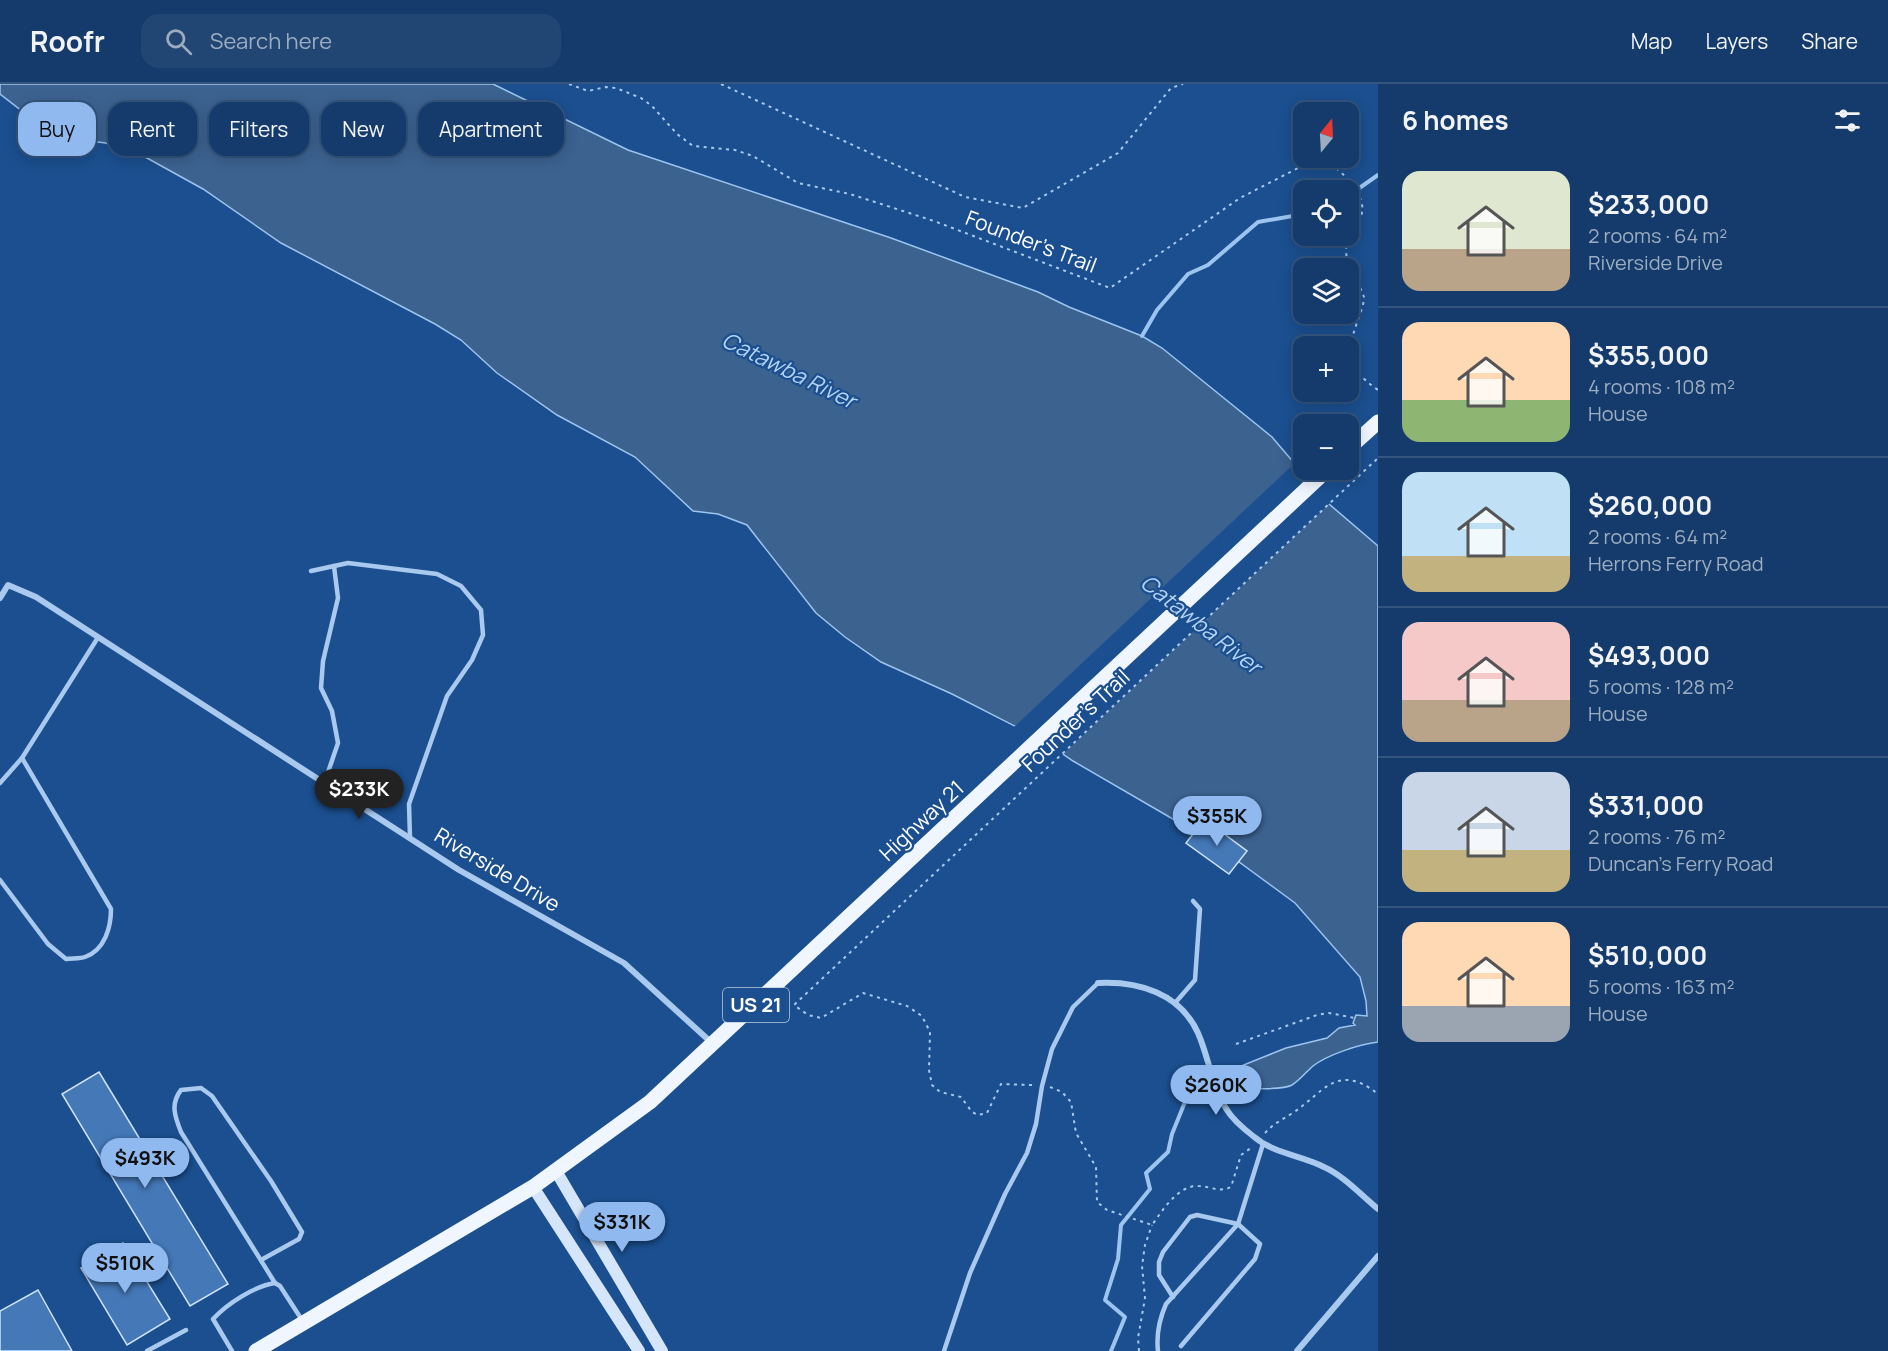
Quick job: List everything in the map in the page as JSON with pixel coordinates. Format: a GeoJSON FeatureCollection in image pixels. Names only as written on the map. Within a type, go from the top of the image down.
{"type":"FeatureCollection","features":[{"type":"Feature","properties":{"kind":"main road"},"geometry":{"type":"LineString","coordinates":[[1359,440],[1378,422]]}},
{"type":"Feature","properties":{"kind":"main road","name":"Highway 21"},"geometry":{"type":"LineString","coordinates":[[533,1187],[650,1102],[1316,480]]}},
{"type":"Feature","properties":{"kind":"main road","name":"US 21"},"geometry":{"type":"LineString","coordinates":[[256,1351],[533,1187]]}},
{"type":"Feature","properties":{"kind":"street","name":"Riverside Drive"},"geometry":{"type":"LineString","coordinates":[[0,598],[8,585],[36,597],[459,870],[624,963],[713,1045]]}},
{"type":"Feature","properties":{"kind":"street"},"geometry":{"type":"LineString","coordinates":[[1098,982],[1136,984],[1149,988],[1175,1003],[1198,1033],[1227,1110],[1263,1144],[1273,1150],[1328,1168],[1378,1209]]}},
{"type":"Feature","properties":{"kind":"street"},"geometry":{"type":"LineString","coordinates":[[556,1171],[662,1351]]}},
{"type":"Feature","properties":{"kind":"street"},"geometry":{"type":"LineString","coordinates":[[533,1187],[639,1351]]}},
{"type":"Feature","properties":{"kind":"street"},"geometry":{"type":"LineString","coordinates":[[1297,1351],[1378,1256]]}},
{"type":"Feature","properties":{"kind":"lane"},"geometry":{"type":"LineString","coordinates":[[311,571],[348,563],[437,574],[460,586],[481,610],[483,634],[472,660],[447,696],[409,804],[410,838]]}},
{"type":"Feature","properties":{"kind":"lane"},"geometry":{"type":"LineString","coordinates":[[324,784],[338,743],[332,711],[321,688],[322,661],[338,598],[334,566]]}},
{"type":"Feature","properties":{"kind":"lane"},"geometry":{"type":"LineString","coordinates":[[0,783],[22,758],[98,639]]}},
{"type":"Feature","properties":{"kind":"lane"},"geometry":{"type":"LineString","coordinates":[[0,879],[48,944],[66,959],[85,957],[101,945],[111,925],[111,909],[22,758]]}},
{"type":"Feature","properties":{"kind":"lane"},"geometry":{"type":"LineString","coordinates":[[1175,1003],[1191,987],[1197,973],[1200,909],[1193,901]]}},
{"type":"Feature","properties":{"kind":"lane"},"geometry":{"type":"LineString","coordinates":[[944,1351],[970,1273],[1005,1194],[1027,1153],[1036,1124],[1042,1086],[1052,1049],[1073,1007],[1098,982]]}},
{"type":"Feature","properties":{"kind":"lane"},"geometry":{"type":"LineString","coordinates":[[261,1260],[299,1239],[302,1232],[271,1181],[212,1096],[201,1088],[181,1090],[175,1098],[174,1114],[182,1132],[261,1260],[275,1282],[304,1323]]}},
{"type":"Feature","properties":{"kind":"lane"},"geometry":{"type":"LineString","coordinates":[[1158,1351],[1157,1337],[1160,1318],[1166,1304],[1238,1224],[1263,1144]]}},
{"type":"Feature","properties":{"kind":"lane"},"geometry":{"type":"LineString","coordinates":[[1173,1297],[1159,1275],[1159,1262],[1163,1252],[1190,1218],[1197,1215],[1238,1224],[1260,1244],[1255,1259],[1181,1346]]}},
{"type":"Feature","properties":{"kind":"lane"},"geometry":{"type":"LineString","coordinates":[[232,1351],[213,1319],[222,1310],[266,1284],[275,1282]]}},
{"type":"Feature","properties":{"kind":"lane"},"geometry":{"type":"LineString","coordinates":[[147,1351],[186,1330]]}},
{"type":"Feature","properties":{"kind":"path","name":"Founder's Trail"},"geometry":{"type":"LineString","coordinates":[[569,84],[588,91],[606,87],[616,88],[641,98],[652,106],[677,134],[693,146],[744,153],[798,183],[850,194],[934,221],[1110,288],[1240,198],[1304,165],[1325,162],[1350,181],[1360,199],[1362,213],[1346,249],[1347,257],[1362,290],[1364,302],[1352,337],[1349,358],[1356,371],[1378,390]]}},
{"type":"Feature","properties":{"kind":"path"},"geometry":{"type":"LineString","coordinates":[[721,84],[965,197],[1023,207],[1118,153],[1171,88],[1183,84]]}},
{"type":"Feature","properties":{"kind":"path","name":"Founder's Trail"},"geometry":{"type":"LineString","coordinates":[[1042,1086],[1001,1083],[988,1111],[984,1115],[978,1115],[972,1112],[961,1097],[940,1092],[932,1085],[929,1076],[930,1032],[926,1021],[916,1011],[863,993],[820,1017],[808,1015],[794,1005],[1378,458]]}},
{"type":"Feature","properties":{"kind":"path"},"geometry":{"type":"LineString","coordinates":[[1236,1044],[1317,1015],[1329,1013],[1355,1018]]}},
{"type":"Feature","properties":{"kind":"path"},"geometry":{"type":"LineString","coordinates":[[1266,1133],[1275,1122],[1291,1114],[1332,1082],[1350,1080],[1363,1083],[1378,1094]]}},
{"type":"Feature","properties":{"kind":"path"},"geometry":{"type":"LineString","coordinates":[[1042,1086],[1058,1090],[1070,1099],[1076,1133],[1096,1167],[1096,1199],[1100,1205],[1152,1225]]}},
{"type":"Feature","properties":{"kind":"path"},"geometry":{"type":"LineString","coordinates":[[1139,1351],[1139,1330],[1145,1298],[1142,1266],[1146,1239],[1152,1225],[1175,1197],[1187,1188],[1199,1186],[1219,1190],[1231,1187],[1242,1153],[1255,1146]]}},
{"type":"Feature","properties":{"kind":"water","name":"Catawba River"},"geometry":{"type":"Polygon","coordinates":[[[0,84],[493,84],[530,102],[418,102],[418,156],[564,156],[564,119],[628,150],[891,238],[1038,292],[1142,336],[1162,348],[1272,437],[1293,462],[1293,480],[1309,480],[1329,504],[1378,546],[1378,1042],[1335,1054],[1313,1066],[1295,1083],[1287,1087],[1253,1089],[1232,1085],[1229,1074],[1231,1070],[1286,1048],[1327,1038],[1339,1028],[1355,1025],[1353,1023],[1356,1015],[1367,1016],[1360,977],[1295,903],[1209,840],[1073,761],[1044,741],[952,694],[881,662],[816,613],[747,525],[718,514],[693,511],[635,457],[557,415],[497,373],[461,340],[281,243],[203,189],[142,156],[197,156],[197,102],[108,102],[108,144],[96,142],[96,102],[18,102],[18,108],[0,94],[0,84]]]}},
{"type":"Feature","properties":{"kind":"pier"},"geometry":{"type":"Polygon","coordinates":[[[1293,465],[1293,480],[1313,480],[1331,502],[1061,756],[1013,728],[1293,465]]]}},
{"type":"Feature","properties":{"kind":"building"},"geometry":{"type":"Polygon","coordinates":[[[1203,821],[1247,851],[1229,874],[1186,843],[1203,821]]]}},
{"type":"Feature","properties":{"kind":"building"},"geometry":{"type":"Polygon","coordinates":[[[99,1072],[228,1284],[190,1306],[62,1094],[99,1072]]]}},
{"type":"Feature","properties":{"kind":"building"},"geometry":{"type":"Polygon","coordinates":[[[123,1243],[170,1319],[127,1345],[81,1268],[123,1243]]]}},
{"type":"Feature","properties":{"kind":"building"},"geometry":{"type":"Polygon","coordinates":[[[38,1290],[72,1351],[0,1351],[0,1311],[38,1290]]]}},
{"type":"Feature","properties":{"kind":"waterway"},"geometry":{"type":"LineString","coordinates":[[1359,188],[1378,175]]}},
{"type":"Feature","properties":{"kind":"waterway"},"geometry":{"type":"LineString","coordinates":[[1142,336],[1157,310],[1188,274],[1208,265],[1258,222],[1293,216]]}},
{"type":"Feature","properties":{"kind":"waterway"},"geometry":{"type":"LineString","coordinates":[[1111,1351],[1125,1317],[1105,1300],[1118,1259],[1121,1225],[1150,1189],[1146,1173],[1168,1152],[1172,1134],[1187,1097],[1203,1088]]}}]}
